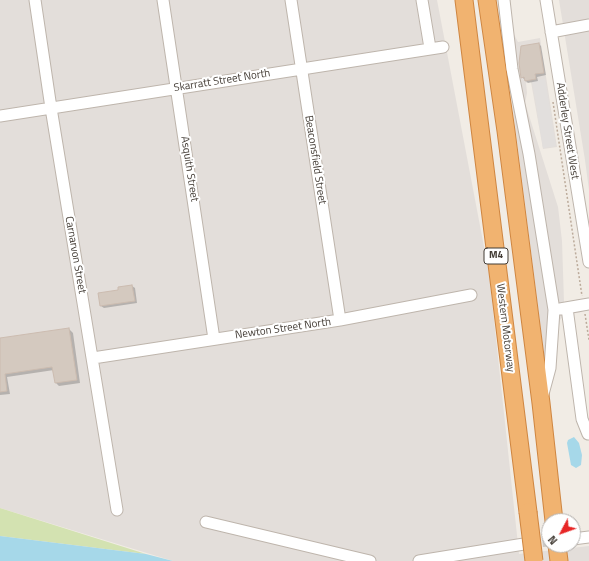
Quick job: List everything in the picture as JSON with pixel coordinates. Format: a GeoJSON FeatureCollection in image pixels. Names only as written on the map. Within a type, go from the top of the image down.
{"type":"FeatureCollection","features":[{"type":"Feature","properties":{"kind":"highway","name":"Western Motorway"},"geometry":{"type":"LineString","coordinates":[[464,0],[534,561]]}},
{"type":"Feature","properties":{"kind":"highway","name":"M4"},"geometry":{"type":"LineString","coordinates":[[487,0],[506,131],[541,403],[553,513]]}},
{"type":"Feature","properties":{"kind":"street","name":"Carnarvon Street"},"geometry":{"type":"LineString","coordinates":[[34,0],[50,108],[93,358],[117,510]]}},
{"type":"Feature","properties":{"kind":"street","name":"Asquith Street"},"geometry":{"type":"LineString","coordinates":[[163,0],[214,339]]}},
{"type":"Feature","properties":{"kind":"street","name":"Beaconsfield Street"},"geometry":{"type":"LineString","coordinates":[[291,0],[340,320]]}},
{"type":"Feature","properties":{"kind":"street"},"geometry":{"type":"LineString","coordinates":[[422,0],[430,48]]}},
{"type":"Feature","properties":{"kind":"street"},"geometry":{"type":"LineString","coordinates":[[504,0],[512,69],[529,154],[554,310],[550,368],[541,403]]}},
{"type":"Feature","properties":{"kind":"street","name":"Adderley Street West"},"geometry":{"type":"LineString","coordinates":[[546,0],[589,262]]}},
{"type":"Feature","properties":{"kind":"street"},"geometry":{"type":"LineString","coordinates":[[551,32],[589,25]]}},
{"type":"Feature","properties":{"kind":"street","name":"Skarratt Street North"},"geometry":{"type":"LineString","coordinates":[[0,116],[443,46]]}},
{"type":"Feature","properties":{"kind":"street","name":"Newton Street North"},"geometry":{"type":"LineString","coordinates":[[93,358],[340,320],[471,295]]}},
{"type":"Feature","properties":{"kind":"street"},"geometry":{"type":"LineString","coordinates":[[554,310],[586,305]]}},
{"type":"Feature","properties":{"kind":"street"},"geometry":{"type":"LineString","coordinates":[[567,308],[577,420],[588,434]]}},
{"type":"Feature","properties":{"kind":"street"},"geometry":{"type":"LineString","coordinates":[[206,522],[370,561]]}},
{"type":"Feature","properties":{"kind":"street"},"geometry":{"type":"LineString","coordinates":[[419,561],[524,544]]}},
{"type":"Feature","properties":{"kind":"path"},"geometry":{"type":"LineString","coordinates":[[552,98],[586,305],[589,340]]}},
{"type":"Feature","properties":{"kind":"shaded area"},"geometry":{"type":"Polygon","coordinates":[[[0,0],[437,0],[489,273],[519,554],[541,551],[541,553],[581,553],[581,547],[589,546],[589,561],[173,561],[0,508],[0,0]]]}},
{"type":"Feature","properties":{"kind":"shaded area"},"geometry":{"type":"Polygon","coordinates":[[[499,0],[510,0],[511,29],[518,42],[540,38],[557,147],[543,149],[531,82],[526,83],[527,93],[525,103],[558,207],[562,241],[564,302],[580,299],[582,312],[564,315],[560,320],[549,393],[499,0]]]}},
{"type":"Feature","properties":{"kind":"shaded area"},"geometry":{"type":"Polygon","coordinates":[[[559,0],[589,0],[589,190],[585,160],[559,0]]]}},
{"type":"Feature","properties":{"kind":"shaded area"},"geometry":{"type":"Polygon","coordinates":[[[545,79],[556,146],[543,148],[532,81],[545,79]]]}},
{"type":"Feature","properties":{"kind":"green space"},"geometry":{"type":"Polygon","coordinates":[[[0,508],[146,554],[0,536],[0,508]]]}},
{"type":"Feature","properties":{"kind":"water"},"geometry":{"type":"Polygon","coordinates":[[[574,437],[579,443],[582,455],[581,465],[576,468],[571,465],[567,443],[568,440],[574,437]]]}},
{"type":"Feature","properties":{"kind":"water"},"geometry":{"type":"Polygon","coordinates":[[[0,536],[146,554],[173,561],[0,561],[0,536]]]}},
{"type":"Feature","properties":{"kind":"building"},"geometry":{"type":"Polygon","coordinates":[[[539,43],[544,73],[535,74],[536,79],[525,81],[524,77],[521,78],[519,63],[521,46],[539,43]]]}},
{"type":"Feature","properties":{"kind":"building"},"geometry":{"type":"Polygon","coordinates":[[[132,285],[135,301],[100,306],[98,293],[118,290],[118,287],[132,285]]]}},
{"type":"Feature","properties":{"kind":"building"},"geometry":{"type":"Polygon","coordinates":[[[69,328],[77,380],[55,383],[52,367],[5,374],[7,391],[0,392],[0,338],[69,328]]]}},
{"type":"Feature","properties":{"kind":"tunnel"},"geometry":{"type":"LineString","coordinates":[[526,543],[541,542]]}}]}
